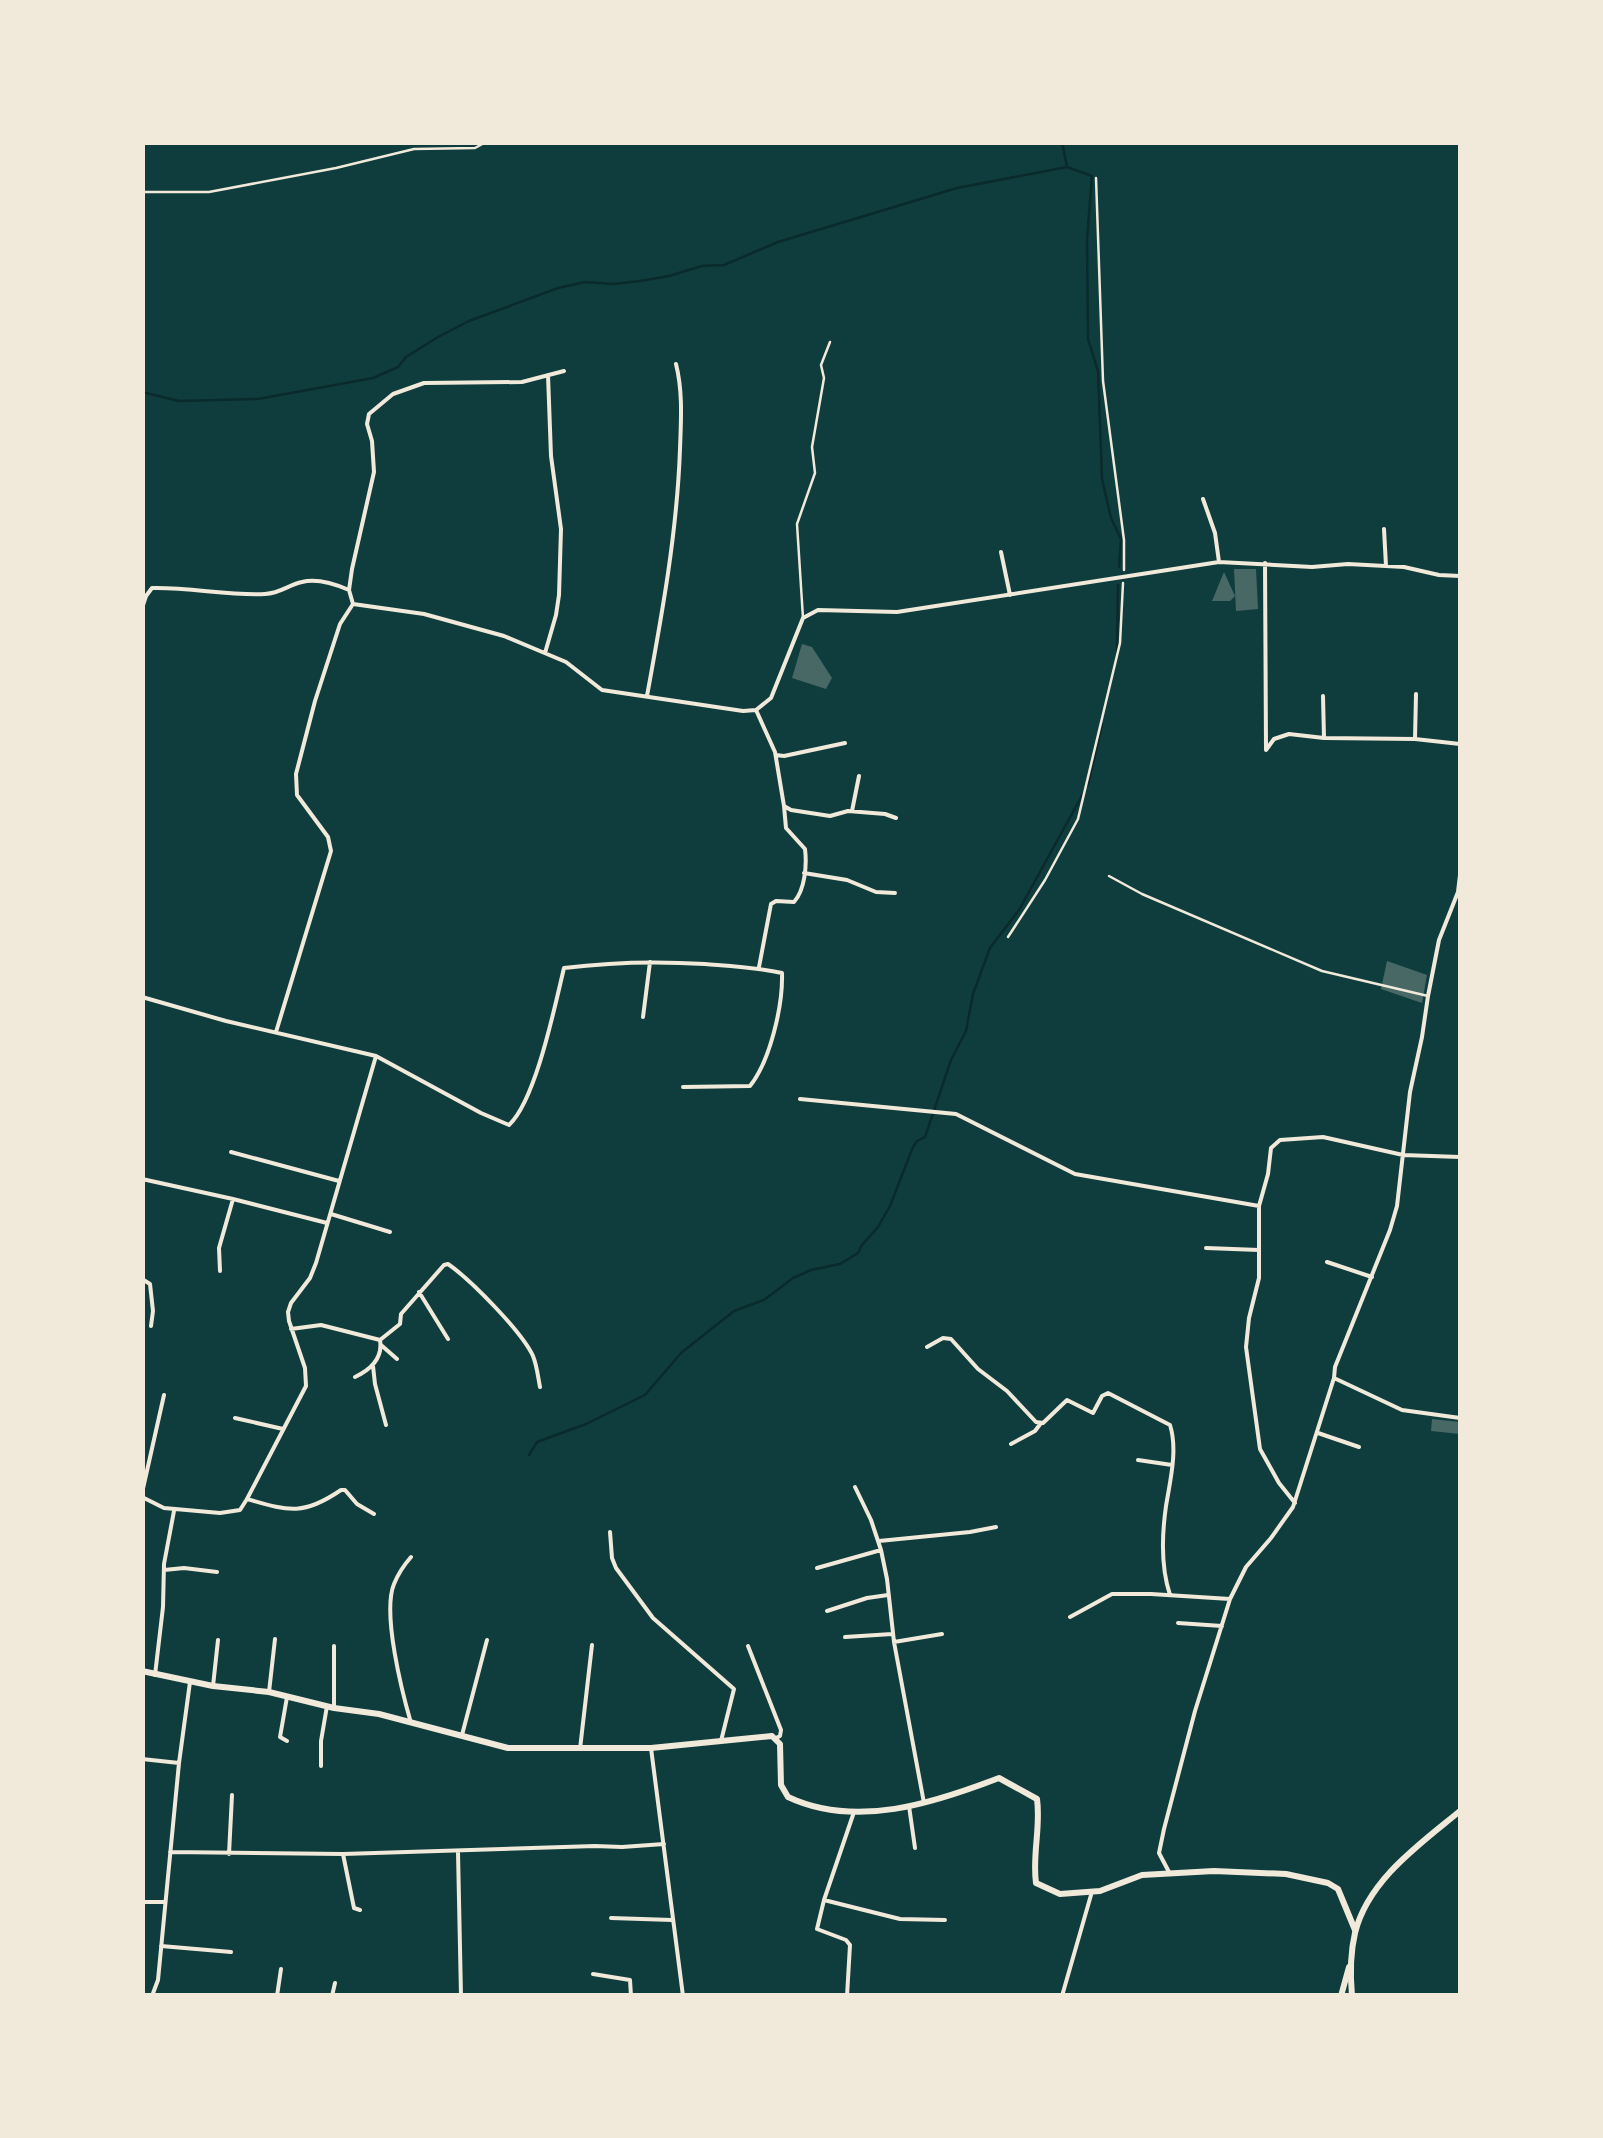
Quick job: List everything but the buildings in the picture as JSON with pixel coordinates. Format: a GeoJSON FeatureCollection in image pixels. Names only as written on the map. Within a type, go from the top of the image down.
{"type":"FeatureCollection","features":[{"type":"Feature","properties":{"kind":"main road"},"geometry":{"type":"LineString","coordinates":[[142,1671],[379,1714],[508,1748],[651,1748],[767,1735],[780,1744],[781,1786],[788,1798],[815,1807],[854,1812],[883,1811],[952,1796],[999,1778],[1037,1799],[1033,1863],[1036,1883],[1060,1894],[1100,1891],[1142,1875],[1286,1874],[1338,1889],[1355,1930]]}},
{"type":"Feature","properties":{"kind":"main road"},"geometry":{"type":"LineString","coordinates":[[1341,1996],[1355,1930],[1372,1897],[1404,1857],[1460,1811]]}},
{"type":"Feature","properties":{"kind":"main road"},"geometry":{"type":"LineString","coordinates":[[1350,1966],[1352,1996]]}},
{"type":"Feature","properties":{"kind":"street"},"geometry":{"type":"LineString","coordinates":[[647,696],[673,546],[682,387],[676,364]]}},
{"type":"Feature","properties":{"kind":"street"},"geometry":{"type":"LineString","coordinates":[[276,1032],[331,850],[328,838],[297,795],[296,774],[340,624],[353,604],[349,590],[374,472],[369,414],[393,394],[424,382],[522,382],[564,371]]}},
{"type":"Feature","properties":{"kind":"street"},"geometry":{"type":"LineString","coordinates":[[545,653],[559,594],[561,529],[551,456],[548,376]]}},
{"type":"Feature","properties":{"kind":"street"},"geometry":{"type":"LineString","coordinates":[[1203,499],[1215,533],[1218,562]]}},
{"type":"Feature","properties":{"kind":"street"},"geometry":{"type":"LineString","coordinates":[[1384,529],[1386,566]]}},
{"type":"Feature","properties":{"kind":"street"},"geometry":{"type":"LineString","coordinates":[[1001,552],[1010,595]]}},
{"type":"Feature","properties":{"kind":"street"},"geometry":{"type":"LineString","coordinates":[[353,604],[424,614],[504,636],[566,662],[602,690],[743,711],[756,710],[771,698],[803,618],[818,610],[897,612],[1218,562],[1386,566],[1460,576]]}},
{"type":"Feature","properties":{"kind":"street"},"geometry":{"type":"LineString","coordinates":[[1265,563],[1266,750],[1280,736],[1290,734],[1460,744]]}},
{"type":"Feature","properties":{"kind":"street"},"geometry":{"type":"LineString","coordinates":[[142,608],[152,588],[262,594],[282,592],[303,582],[330,582],[349,590]]}},
{"type":"Feature","properties":{"kind":"street"},"geometry":{"type":"LineString","coordinates":[[1415,739],[1416,694]]}},
{"type":"Feature","properties":{"kind":"street"},"geometry":{"type":"LineString","coordinates":[[1323,696],[1324,738]]}},
{"type":"Feature","properties":{"kind":"street"},"geometry":{"type":"LineString","coordinates":[[756,710],[776,755],[786,828],[804,849],[799,898],[771,904],[759,967]]}},
{"type":"Feature","properties":{"kind":"street"},"geometry":{"type":"LineString","coordinates":[[776,755],[845,742]]}},
{"type":"Feature","properties":{"kind":"street"},"geometry":{"type":"LineString","coordinates":[[852,812],[859,776]]}},
{"type":"Feature","properties":{"kind":"street"},"geometry":{"type":"LineString","coordinates":[[784,806],[830,816],[852,812],[896,818]]}},
{"type":"Feature","properties":{"kind":"street"},"geometry":{"type":"LineString","coordinates":[[804,873],[848,880],[876,892],[896,893]]}},
{"type":"Feature","properties":{"kind":"street"},"geometry":{"type":"LineString","coordinates":[[1170,1874],[1160,1853],[1164,1829],[1180,1762],[1230,1599],[1246,1567],[1295,1503],[1335,1367],[1394,1218],[1410,1092],[1428,996],[1440,940],[1459,893],[1460,875]]}},
{"type":"Feature","properties":{"kind":"street"},"geometry":{"type":"LineString","coordinates":[[142,997],[376,1056],[509,1125],[530,1088],[564,968],[650,962],[759,967],[782,973],[778,1011],[759,1074],[750,1086],[683,1087]]}},
{"type":"Feature","properties":{"kind":"street"},"geometry":{"type":"LineString","coordinates":[[643,1017],[650,962]]}},
{"type":"Feature","properties":{"kind":"street"},"geometry":{"type":"LineString","coordinates":[[164,1395],[142,1495],[174,1510],[240,1510],[306,1386],[305,1368],[288,1308],[310,1278],[376,1056]]}},
{"type":"Feature","properties":{"kind":"street"},"geometry":{"type":"LineString","coordinates":[[800,1100],[956,1114],[1076,1174],[1259,1206]]}},
{"type":"Feature","properties":{"kind":"street"},"geometry":{"type":"LineString","coordinates":[[1295,1503],[1260,1449],[1246,1347],[1258,1278],[1259,1206],[1271,1148],[1280,1140],[1323,1138],[1403,1155],[1460,1157]]}},
{"type":"Feature","properties":{"kind":"street"},"geometry":{"type":"LineString","coordinates":[[230,1152],[339,1181]]}},
{"type":"Feature","properties":{"kind":"street"},"geometry":{"type":"LineString","coordinates":[[142,1178],[328,1224]]}},
{"type":"Feature","properties":{"kind":"street"},"geometry":{"type":"LineString","coordinates":[[220,1270],[219,1248],[233,1198]]}},
{"type":"Feature","properties":{"kind":"street"},"geometry":{"type":"LineString","coordinates":[[330,1214],[390,1232]]}},
{"type":"Feature","properties":{"kind":"street"},"geometry":{"type":"LineString","coordinates":[[1206,1248],[1259,1250]]}},
{"type":"Feature","properties":{"kind":"street"},"geometry":{"type":"LineString","coordinates":[[1327,1262],[1372,1277]]}},
{"type":"Feature","properties":{"kind":"street"},"geometry":{"type":"LineString","coordinates":[[355,1376],[372,1366],[381,1342],[400,1324],[402,1314],[419,1292],[444,1265],[451,1265],[504,1317],[532,1353],[540,1387]]}},
{"type":"Feature","properties":{"kind":"street"},"geometry":{"type":"LineString","coordinates":[[142,1279],[150,1284],[151,1326]]}},
{"type":"Feature","properties":{"kind":"street"},"geometry":{"type":"LineString","coordinates":[[419,1292],[448,1339]]}},
{"type":"Feature","properties":{"kind":"street"},"geometry":{"type":"LineString","coordinates":[[291,1328],[322,1325],[381,1342],[397,1359]]}},
{"type":"Feature","properties":{"kind":"street"},"geometry":{"type":"LineString","coordinates":[[927,1346],[951,1338],[978,1369],[1036,1422],[1042,1423]]}},
{"type":"Feature","properties":{"kind":"street"},"geometry":{"type":"LineString","coordinates":[[372,1366],[386,1425]]}},
{"type":"Feature","properties":{"kind":"street"},"geometry":{"type":"LineString","coordinates":[[1334,1378],[1402,1410],[1460,1418]]}},
{"type":"Feature","properties":{"kind":"street"},"geometry":{"type":"LineString","coordinates":[[1010,1444],[1035,1432],[1067,1400],[1093,1412],[1102,1396],[1112,1394],[1170,1426],[1172,1465],[1164,1544],[1165,1580],[1170,1595]]}},
{"type":"Feature","properties":{"kind":"street"},"geometry":{"type":"LineString","coordinates":[[235,1418],[284,1429]]}},
{"type":"Feature","properties":{"kind":"street"},"geometry":{"type":"LineString","coordinates":[[1318,1433],[1359,1448]]}},
{"type":"Feature","properties":{"kind":"street"},"geometry":{"type":"LineString","coordinates":[[1138,1460],[1172,1465]]}},
{"type":"Feature","properties":{"kind":"street"},"geometry":{"type":"LineString","coordinates":[[855,1487],[882,1550],[892,1634],[924,1802]]}},
{"type":"Feature","properties":{"kind":"street"},"geometry":{"type":"LineString","coordinates":[[247,1500],[284,1509],[310,1508],[345,1490],[357,1504],[374,1514]]}},
{"type":"Feature","properties":{"kind":"street"},"geometry":{"type":"LineString","coordinates":[[154,1675],[174,1510]]}},
{"type":"Feature","properties":{"kind":"street"},"geometry":{"type":"LineString","coordinates":[[879,1541],[996,1528]]}},
{"type":"Feature","properties":{"kind":"street"},"geometry":{"type":"LineString","coordinates":[[610,1532],[616,1568],[653,1618],[734,1689],[721,1742]]}},
{"type":"Feature","properties":{"kind":"street"},"geometry":{"type":"LineString","coordinates":[[817,1568],[882,1550]]}},
{"type":"Feature","properties":{"kind":"street"},"geometry":{"type":"LineString","coordinates":[[411,1557],[392,1586],[390,1604],[402,1691],[411,1724]]}},
{"type":"Feature","properties":{"kind":"street"},"geometry":{"type":"LineString","coordinates":[[164,1570],[218,1572]]}},
{"type":"Feature","properties":{"kind":"street"},"geometry":{"type":"LineString","coordinates":[[1070,1616],[1112,1594],[1230,1599]]}},
{"type":"Feature","properties":{"kind":"street"},"geometry":{"type":"LineString","coordinates":[[827,1610],[888,1595]]}},
{"type":"Feature","properties":{"kind":"street"},"geometry":{"type":"LineString","coordinates":[[1178,1622],[1222,1626]]}},
{"type":"Feature","properties":{"kind":"street"},"geometry":{"type":"LineString","coordinates":[[845,1638],[892,1634]]}},
{"type":"Feature","properties":{"kind":"street"},"geometry":{"type":"LineString","coordinates":[[894,1642],[942,1634]]}},
{"type":"Feature","properties":{"kind":"street"},"geometry":{"type":"LineString","coordinates":[[269,1692],[275,1639]]}},
{"type":"Feature","properties":{"kind":"street"},"geometry":{"type":"LineString","coordinates":[[213,1686],[218,1640]]}},
{"type":"Feature","properties":{"kind":"street"},"geometry":{"type":"LineString","coordinates":[[462,1735],[487,1640]]}},
{"type":"Feature","properties":{"kind":"street"},"geometry":{"type":"LineString","coordinates":[[580,1748],[592,1644]]}},
{"type":"Feature","properties":{"kind":"street"},"geometry":{"type":"LineString","coordinates":[[321,1766],[334,1646]]}},
{"type":"Feature","properties":{"kind":"street"},"geometry":{"type":"LineString","coordinates":[[748,1646],[781,1730],[776,1738]]}},
{"type":"Feature","properties":{"kind":"street"},"geometry":{"type":"LineString","coordinates":[[152,1996],[158,1980],[190,1682]]}},
{"type":"Feature","properties":{"kind":"street"},"geometry":{"type":"LineString","coordinates":[[286,1697],[280,1737],[287,1741]]}},
{"type":"Feature","properties":{"kind":"street"},"geometry":{"type":"LineString","coordinates":[[651,1748],[683,1996]]}},
{"type":"Feature","properties":{"kind":"street"},"geometry":{"type":"LineString","coordinates":[[142,1759],[179,1764]]}},
{"type":"Feature","properties":{"kind":"street"},"geometry":{"type":"LineString","coordinates":[[228,1854],[232,1795]]}},
{"type":"Feature","properties":{"kind":"street"},"geometry":{"type":"LineString","coordinates":[[909,1806],[915,1848]]}},
{"type":"Feature","properties":{"kind":"street"},"geometry":{"type":"LineString","coordinates":[[847,1996],[850,1945],[818,1930],[824,1900],[854,1812]]}},
{"type":"Feature","properties":{"kind":"street"},"geometry":{"type":"LineString","coordinates":[[170,1852],[343,1854],[664,1844]]}},
{"type":"Feature","properties":{"kind":"street"},"geometry":{"type":"LineString","coordinates":[[458,1852],[460,1996]]}},
{"type":"Feature","properties":{"kind":"street"},"geometry":{"type":"LineString","coordinates":[[343,1854],[354,1908],[360,1910]]}},
{"type":"Feature","properties":{"kind":"street"},"geometry":{"type":"LineString","coordinates":[[1062,1996],[1092,1892]]}},
{"type":"Feature","properties":{"kind":"street"},"geometry":{"type":"LineString","coordinates":[[824,1900],[900,1919],[946,1920]]}},
{"type":"Feature","properties":{"kind":"street"},"geometry":{"type":"LineString","coordinates":[[142,1902],[165,1902]]}},
{"type":"Feature","properties":{"kind":"street"},"geometry":{"type":"LineString","coordinates":[[611,1918],[672,1920]]}},
{"type":"Feature","properties":{"kind":"street"},"geometry":{"type":"LineString","coordinates":[[162,1946],[231,1952]]}},
{"type":"Feature","properties":{"kind":"street"},"geometry":{"type":"LineString","coordinates":[[276,1996],[281,1969]]}},
{"type":"Feature","properties":{"kind":"street"},"geometry":{"type":"LineString","coordinates":[[593,1974],[630,1980],[630,1996]]}},
{"type":"Feature","properties":{"kind":"street"},"geometry":{"type":"LineString","coordinates":[[332,1996],[335,1983]]}},
{"type":"Feature","properties":{"kind":"lane"},"geometry":{"type":"LineString","coordinates":[[142,192],[209,192],[414,149],[474,148],[486,142]]}},
{"type":"Feature","properties":{"kind":"lane"},"geometry":{"type":"LineString","coordinates":[[803,618],[797,524],[815,473],[812,448],[824,378],[821,365],[830,342]]}},
{"type":"Feature","properties":{"kind":"lane"},"geometry":{"type":"LineString","coordinates":[[1109,876],[1322,971],[1428,996]]}},
{"type":"Feature","properties":{"kind":"path"},"geometry":{"type":"LineString","coordinates":[[1008,937],[1078,820],[1120,643],[1124,540],[1103,382],[1096,178]]}},
{"type":"Feature","properties":{"kind":"waterway"},"geometry":{"type":"LineString","coordinates":[[1062,142],[1067,167],[1092,176],[1087,240],[1088,339],[1098,371],[1102,479],[1111,518],[1121,539],[1119,567]]}},
{"type":"Feature","properties":{"kind":"waterway"},"geometry":{"type":"LineString","coordinates":[[142,392],[179,401],[258,399],[373,378],[398,367],[406,357],[469,321],[558,288],[585,282],[640,281],[702,266],[724,265],[778,242],[957,188],[1067,167]]}},
{"type":"Feature","properties":{"kind":"waterway"},"geometry":{"type":"LineString","coordinates":[[1117,653],[1118,585]]}},
{"type":"Feature","properties":{"kind":"waterway"},"geometry":{"type":"LineString","coordinates":[[1088,785],[1102,725]]}},
{"type":"Feature","properties":{"kind":"waterway"},"geometry":{"type":"LineString","coordinates":[[529,1455],[537,1442],[586,1424],[645,1395],[681,1353],[734,1311],[764,1300],[793,1278],[840,1264],[858,1253],[890,1206],[913,1147],[925,1137],[951,1060],[966,1031],[973,994],[990,948],[1019,910],[1084,792]]}}]}
